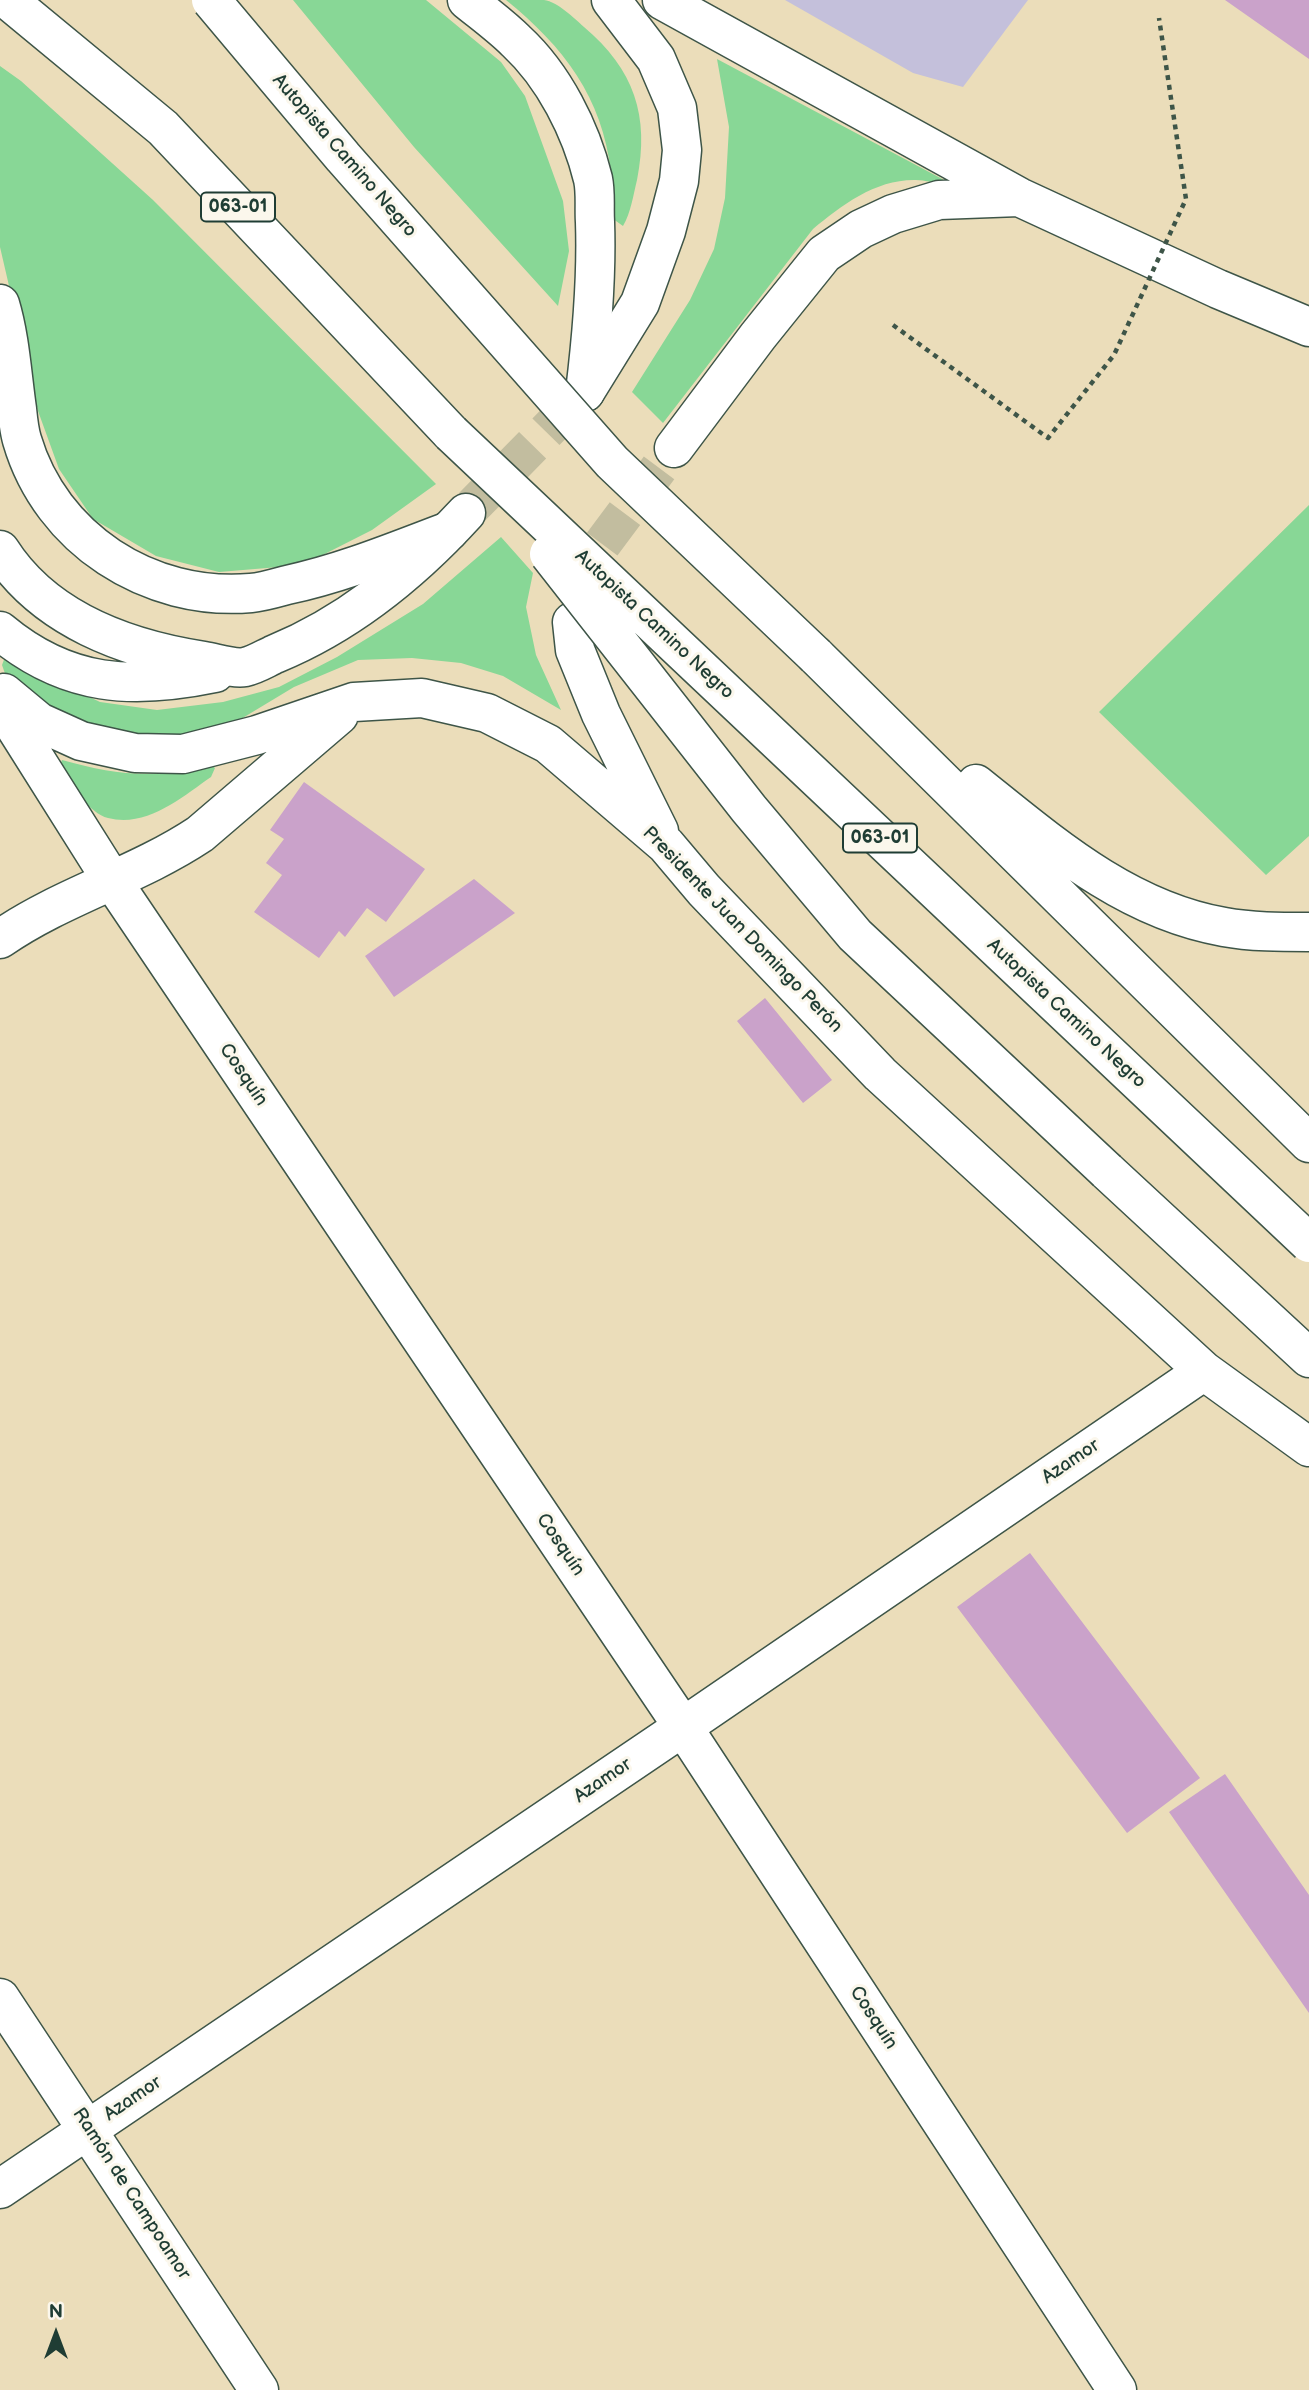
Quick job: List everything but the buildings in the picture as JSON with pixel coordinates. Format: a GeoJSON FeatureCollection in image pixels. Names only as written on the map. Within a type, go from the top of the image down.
{"type":"FeatureCollection","features":[{"type":"Feature","properties":{"kind":"main road","name":"Autopista Camino Negro"},"geometry":{"type":"LineString","coordinates":[[8,0],[163,128],[451,433],[1309,1243]]}},
{"type":"Feature","properties":{"kind":"main road","name":"Autopista Camino Negro"},"geometry":{"type":"LineString","coordinates":[[211,0],[343,157],[612,462],[816,656],[1309,1143]]}},
{"type":"Feature","properties":{"kind":"main road"},"geometry":{"type":"LineString","coordinates":[[474,6],[518,42],[562,101],[582,143],[594,182],[596,252],[593,322],[585,392],[640,303],[666,231],[679,181],[682,150],[677,108],[656,60],[611,0]]}},
{"type":"Feature","properties":{"kind":"main road"},"geometry":{"type":"LineString","coordinates":[[662,0],[1019,197],[1218,289],[1309,327]]}},
{"type":"Feature","properties":{"kind":"main road"},"geometry":{"type":"LineString","coordinates":[[674,448],[824,254],[861,229],[904,210],[939,200],[1019,197]]}},
{"type":"Feature","properties":{"kind":"main road"},"geometry":{"type":"LineString","coordinates":[[0,304],[22,439],[39,483],[65,520],[83,538],[101,553],[146,578],[192,591],[251,593],[324,577],[457,522],[405,572],[341,619],[299,644],[244,667],[178,681],[121,683],[65,671],[13,642],[0,631]]}},
{"type":"Feature","properties":{"kind":"main road"},"geometry":{"type":"LineString","coordinates":[[451,433],[579,590],[749,809],[855,935],[1309,1358]]}},
{"type":"Feature","properties":{"kind":"main road"},"geometry":{"type":"LineString","coordinates":[[0,550],[32,590],[69,617],[114,639],[177,657],[244,667]]}},
{"type":"Feature","properties":{"kind":"main road"},"geometry":{"type":"LineString","coordinates":[[572,622],[575,650],[601,714],[666,845]]}},
{"type":"Feature","properties":{"kind":"main road"},"geometry":{"type":"LineString","coordinates":[[816,656],[1061,852],[1119,890],[1164,911],[1223,927],[1309,932]]}},
{"type":"Feature","properties":{"kind":"main road","name":"Presidente Juan Domingo Perón"},"geometry":{"type":"LineString","coordinates":[[0,689],[39,723],[81,741],[135,754],[183,754],[257,735],[354,702],[422,698],[487,713],[548,744],[666,845],[704,890],[880,1074],[1204,1371],[1309,1447]]}},
{"type":"Feature","properties":{"kind":"main road"},"geometry":{"type":"LineString","coordinates":[[0,939],[46,911],[174,850],[200,834],[354,702]]}},
{"type":"Feature","properties":{"kind":"main road","name":"Cosquín"},"geometry":{"type":"LineString","coordinates":[[0,703],[111,880],[683,1727],[1117,2390]]}},
{"type":"Feature","properties":{"kind":"main road","name":"Azamor"},"geometry":{"type":"LineString","coordinates":[[0,2189],[1204,1371]]}},
{"type":"Feature","properties":{"kind":"main road","name":"Ramón de Campoamor"},"geometry":{"type":"LineString","coordinates":[[0,1998],[259,2390]]}},
{"type":"Feature","properties":{"kind":"path"},"geometry":{"type":"LineString","coordinates":[[893,325],[1048,438],[1114,355],[1186,199],[1159,18]]}},
{"type":"Feature","properties":{"kind":"shaded area"},"geometry":{"type":"Polygon","coordinates":[[[785,0],[1028,0],[963,87],[913,73],[785,0]]]}},
{"type":"Feature","properties":{"kind":"green space"},"geometry":{"type":"Polygon","coordinates":[[[293,0],[426,0],[501,62],[525,96],[563,201],[569,251],[558,306],[414,147],[293,0]]]}},
{"type":"Feature","properties":{"kind":"green space"},"geometry":{"type":"Polygon","coordinates":[[[506,0],[544,0],[560,7],[601,43],[626,77],[639,115],[641,157],[630,210],[623,226],[609,216],[611,172],[599,120],[589,97],[577,76],[546,36],[506,0]]]}},
{"type":"Feature","properties":{"kind":"green space"},"geometry":{"type":"Polygon","coordinates":[[[717,59],[946,181],[943,185],[919,180],[901,181],[873,189],[836,211],[813,229],[663,423],[632,392],[690,300],[714,249],[725,198],[729,127],[717,59]]]}},
{"type":"Feature","properties":{"kind":"green space"},"geometry":{"type":"Polygon","coordinates":[[[0,66],[21,81],[153,200],[436,484],[372,530],[303,565],[219,572],[156,556],[93,519],[59,469],[38,411],[0,247],[0,66]]]}},
{"type":"Feature","properties":{"kind":"green space"},"geometry":{"type":"Polygon","coordinates":[[[1309,505],[1309,836],[1266,875],[1099,712],[1309,505]]]}},
{"type":"Feature","properties":{"kind":"green space"},"geometry":{"type":"Polygon","coordinates":[[[501,537],[533,573],[526,607],[536,655],[561,710],[503,676],[461,663],[412,658],[358,660],[294,687],[231,725],[183,736],[124,739],[76,727],[9,685],[2,665],[5,657],[100,702],[157,710],[223,702],[279,687],[337,657],[423,604],[501,537]]]}},
{"type":"Feature","properties":{"kind":"green space"},"geometry":{"type":"Polygon","coordinates":[[[62,760],[136,774],[172,772],[210,764],[215,768],[211,777],[163,809],[136,819],[122,820],[101,815],[87,804],[59,768],[62,760]]]}},
{"type":"Feature","properties":{"kind":"tunnel"},"geometry":{"type":"LineString","coordinates":[[466,513],[585,392]]}},
{"type":"Feature","properties":{"kind":"tunnel"},"geometry":{"type":"LineString","coordinates":[[575,593],[575,586],[600,547],[674,448]]}}]}
